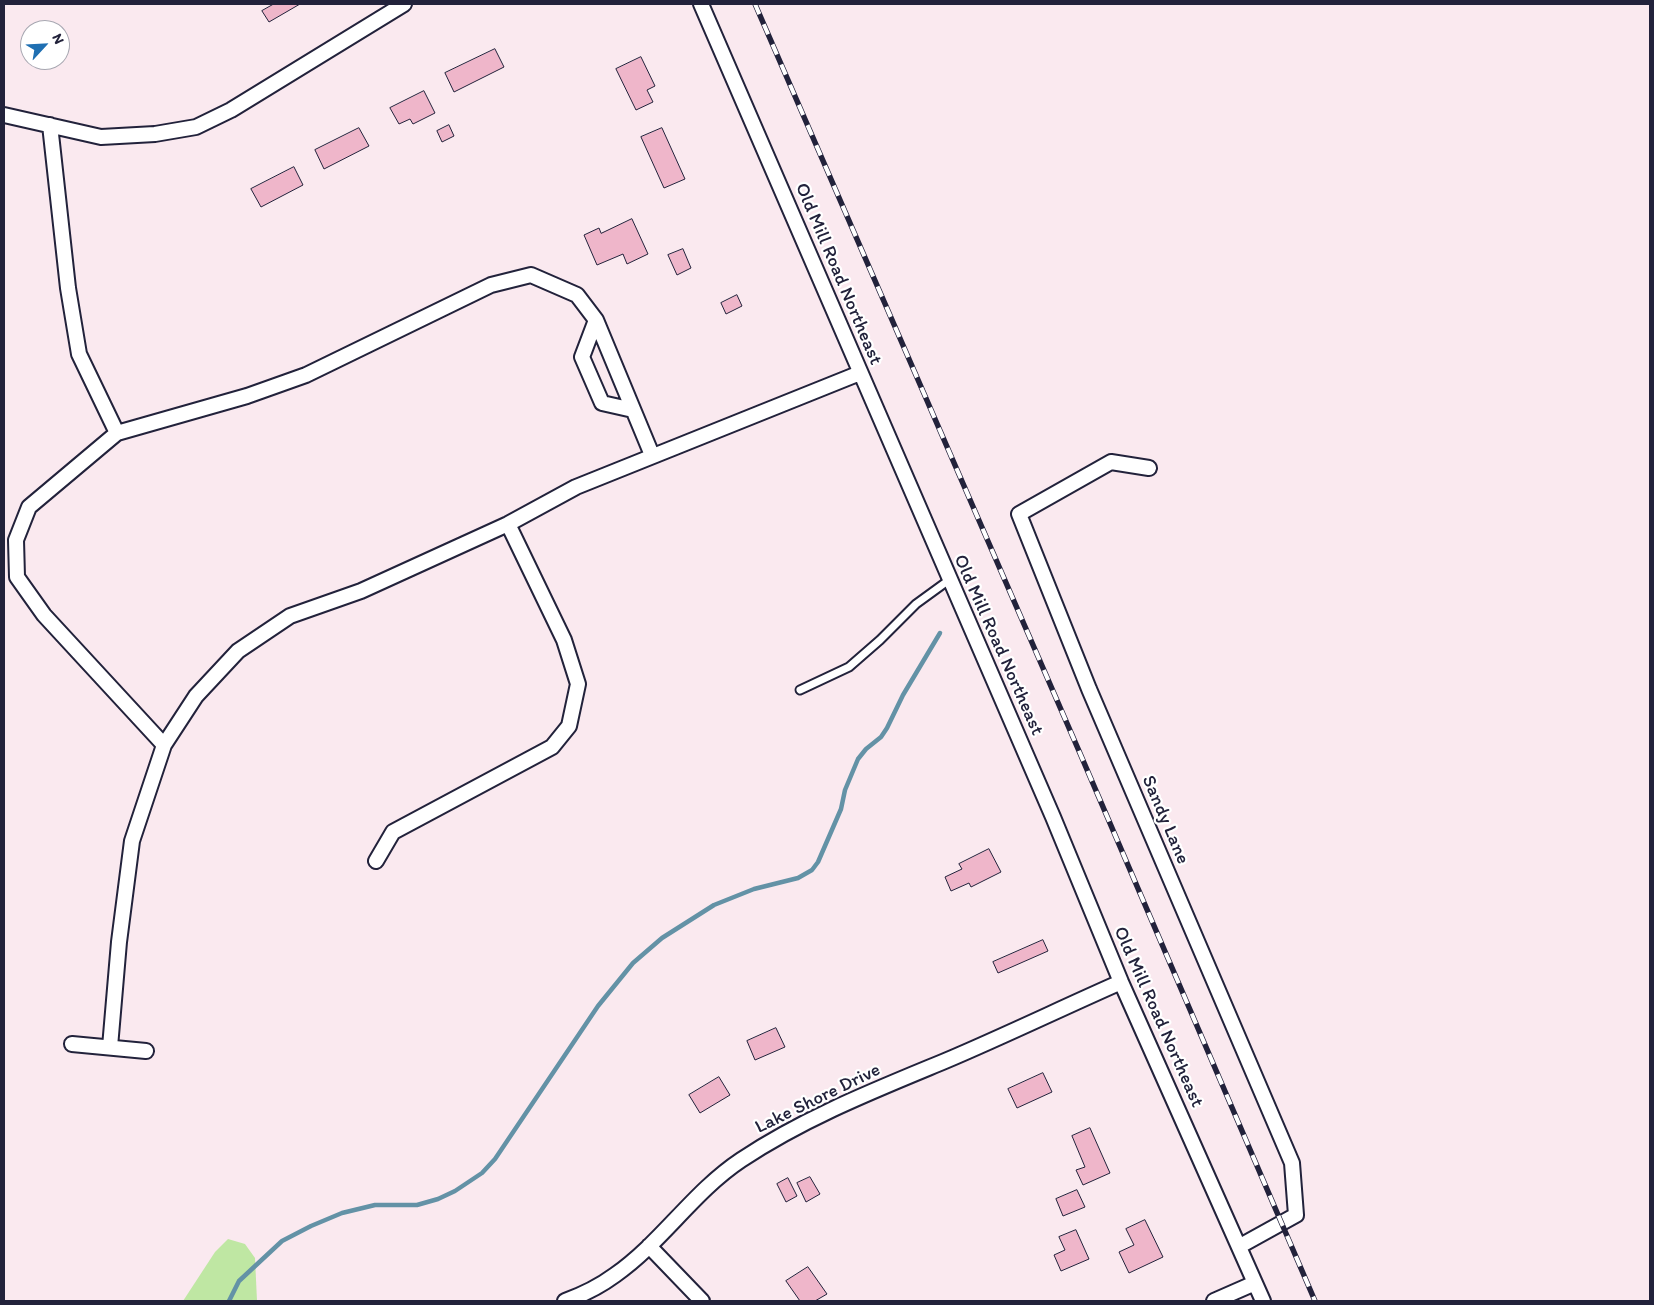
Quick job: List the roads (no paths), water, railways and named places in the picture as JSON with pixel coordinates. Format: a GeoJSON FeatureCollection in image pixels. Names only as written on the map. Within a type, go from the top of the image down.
{"type":"FeatureCollection","features":[{"type":"Feature","properties":{"kind":"street"},"geometry":{"type":"LineString","coordinates":[[4,115],[101,137],[155,134],[196,127],[231,110],[404,4]]}},
{"type":"Feature","properties":{"kind":"street","name":"Old Mill Road Northeast"},"geometry":{"type":"LineString","coordinates":[[701,4],[1053,817],[1121,982],[1263,1301]]}},
{"type":"Feature","properties":{"kind":"street"},"geometry":{"type":"LineString","coordinates":[[50,125],[68,288],[79,354],[117,433]]}},
{"type":"Feature","properties":{"kind":"street"},"geometry":{"type":"LineString","coordinates":[[164,745],[44,615],[17,577],[16,540],[28,506],[117,433],[246,396],[306,375],[490,285],[531,275],[577,295],[596,320],[652,455]]}},
{"type":"Feature","properties":{"kind":"street"},"geometry":{"type":"LineString","coordinates":[[596,320],[582,357],[602,402],[633,410]]}},
{"type":"Feature","properties":{"kind":"street"},"geometry":{"type":"LineString","coordinates":[[110,1048],[119,942],[132,841],[164,745],[196,696],[238,651],[290,616],[361,591],[508,524],[576,487],[860,373]]}},
{"type":"Feature","properties":{"kind":"street","name":"Sandy Lane"},"geometry":{"type":"LineString","coordinates":[[1150,468],[1112,462],[1019,514],[1089,689],[1292,1163],[1296,1215],[1240,1246]]}},
{"type":"Feature","properties":{"kind":"street"},"geometry":{"type":"LineString","coordinates":[[376,861],[393,832],[552,748],[569,726],[578,684],[564,640],[508,524]]}},
{"type":"Feature","properties":{"kind":"street","name":"Lake Shore Drive"},"geometry":{"type":"LineString","coordinates":[[565,1301],[579,1296],[615,1275],[649,1246],[696,1196],[740,1161],[782,1136],[841,1105],[984,1044],[1121,982]]}},
{"type":"Feature","properties":{"kind":"street"},"geometry":{"type":"LineString","coordinates":[[72,1044],[146,1051]]}},
{"type":"Feature","properties":{"kind":"street"},"geometry":{"type":"LineString","coordinates":[[649,1246],[702,1301]]}},
{"type":"Feature","properties":{"kind":"street"},"geometry":{"type":"LineString","coordinates":[[1214,1301],[1255,1283]]}},
{"type":"Feature","properties":{"kind":"lane"},"geometry":{"type":"LineString","coordinates":[[800,690],[849,667],[880,640],[916,604],[949,580]]}},
{"type":"Feature","properties":{"kind":"waterway"},"geometry":{"type":"LineString","coordinates":[[229,1301],[239,1281],[282,1241],[311,1226],[342,1213],[375,1205],[417,1205],[438,1199],[455,1191],[482,1173],[495,1159],[598,1006],[633,963],[662,938],[714,905],[754,889],[798,878],[812,870],[818,862],[841,809],[845,790],[858,759],[866,749],[881,737],[887,728],[903,695],[940,633]]}},
{"type":"Feature","properties":{"kind":"railway"},"geometry":{"type":"LineString","coordinates":[[755,4],[1315,1301]]}}]}
